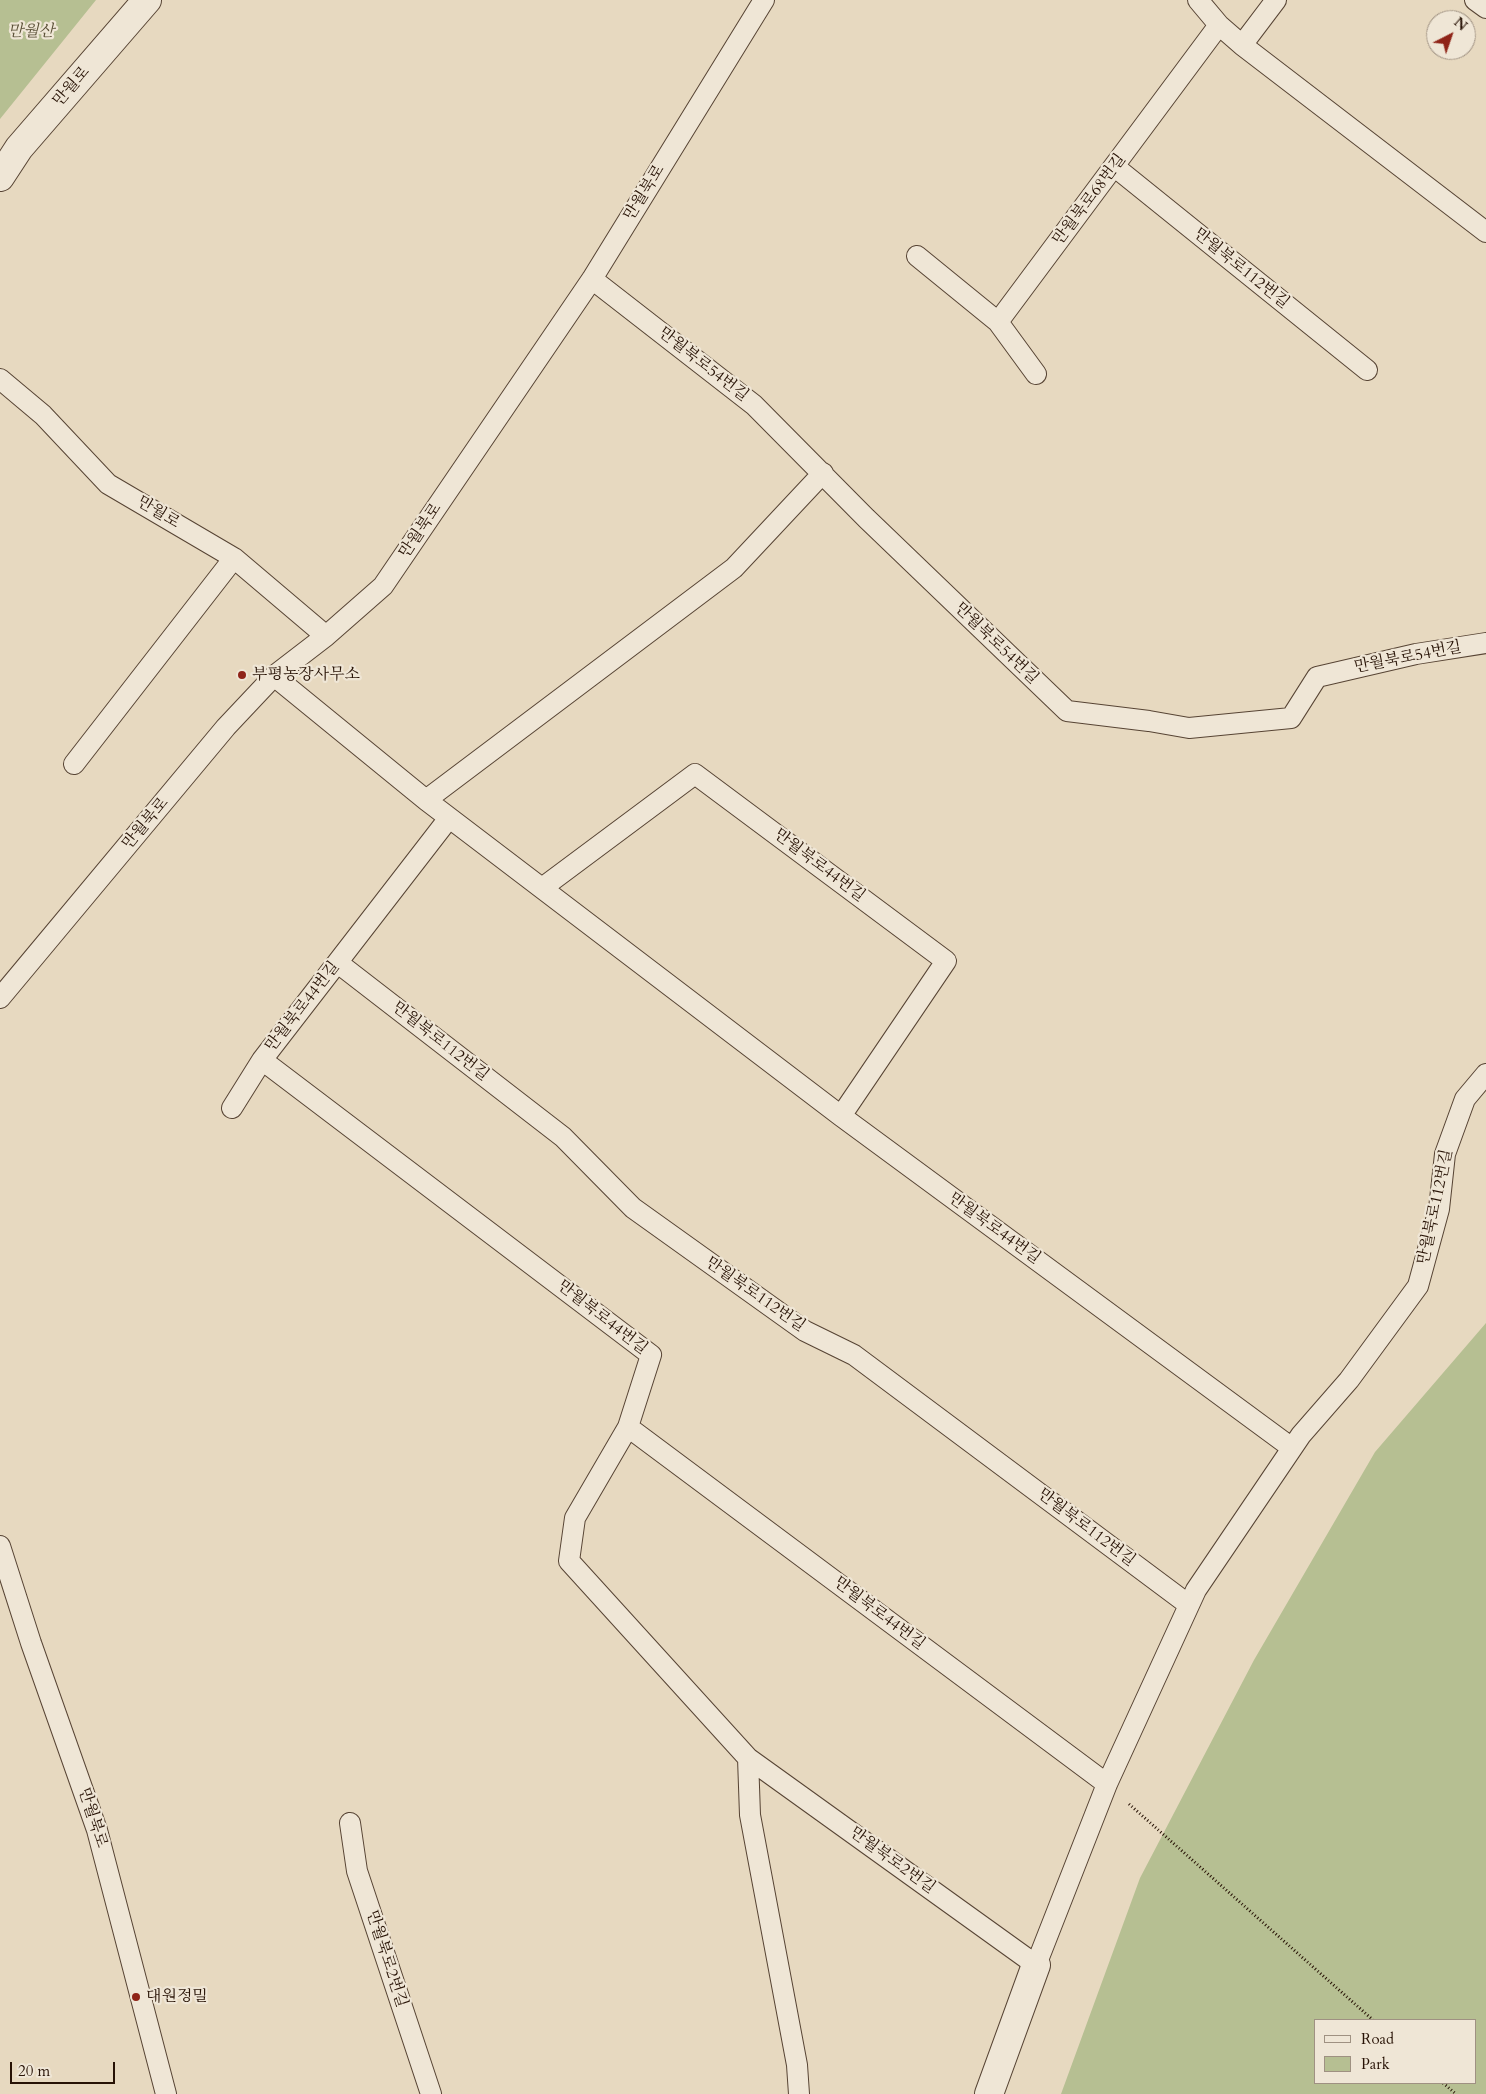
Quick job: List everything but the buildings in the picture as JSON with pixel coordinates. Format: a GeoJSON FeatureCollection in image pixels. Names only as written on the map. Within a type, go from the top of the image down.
{"type":"FeatureCollection","features":[{"type":"Feature","properties":{"kind":"street","name":"만월로"},"geometry":{"type":"LineString","coordinates":[[0,177],[19,148],[147,0]]}},
{"type":"Feature","properties":{"kind":"street"},"geometry":{"type":"LineString","coordinates":[[989,2094],[1036,1965]]}},
{"type":"Feature","properties":{"kind":"lane","name":"만월북로"},"geometry":{"type":"LineString","coordinates":[[0,998],[226,727],[274,676],[326,636],[383,586],[592,280],[764,0]]}},
{"type":"Feature","properties":{"kind":"lane"},"geometry":{"type":"LineString","coordinates":[[1198,0],[1219,25],[1242,45],[1486,232]]}},
{"type":"Feature","properties":{"kind":"lane"},"geometry":{"type":"LineString","coordinates":[[1242,45],[1276,0]]}},
{"type":"Feature","properties":{"kind":"lane"},"geometry":{"type":"LineString","coordinates":[[1475,0],[1486,8]]}},
{"type":"Feature","properties":{"kind":"lane","name":"만월북로68번길"},"geometry":{"type":"LineString","coordinates":[[998,322],[1219,25]]}},
{"type":"Feature","properties":{"kind":"lane","name":"만월북로112번길"},"geometry":{"type":"LineString","coordinates":[[1115,167],[1367,370]]}},
{"type":"Feature","properties":{"kind":"lane"},"geometry":{"type":"LineString","coordinates":[[917,256],[998,322],[1036,374]]}},
{"type":"Feature","properties":{"kind":"lane","name":"만월북로54번길"},"geometry":{"type":"LineString","coordinates":[[592,280],[754,405],[866,518],[1067,711],[1189,728],[1291,718],[1317,677],[1416,654],[1486,643]]}},
{"type":"Feature","properties":{"kind":"lane","name":"만월로"},"geometry":{"type":"LineString","coordinates":[[0,379],[43,415],[108,484],[234,558],[326,636]]}},
{"type":"Feature","properties":{"kind":"lane"},"geometry":{"type":"LineString","coordinates":[[426,800],[734,568],[822,473]]}},
{"type":"Feature","properties":{"kind":"lane"},"geometry":{"type":"LineString","coordinates":[[74,764],[234,558]]}},
{"type":"Feature","properties":{"kind":"lane","name":"만월북로44번길"},"geometry":{"type":"LineString","coordinates":[[274,676],[449,818],[842,1116],[1292,1448]]}},
{"type":"Feature","properties":{"kind":"lane","name":"만월북로44번길"},"geometry":{"type":"LineString","coordinates":[[542,888],[695,774],[946,961],[842,1116]]}},
{"type":"Feature","properties":{"kind":"lane","name":"만월북로44번길"},"geometry":{"type":"LineString","coordinates":[[449,818],[262,1060],[651,1354],[628,1427],[1106,1784]]}},
{"type":"Feature","properties":{"kind":"lane","name":"만월북로112번길"},"geometry":{"type":"LineString","coordinates":[[338,963],[563,1137],[633,1208],[805,1331],[854,1355],[1189,1605]]}},
{"type":"Feature","properties":{"kind":"lane"},"geometry":{"type":"LineString","coordinates":[[232,1108],[262,1060]]}},
{"type":"Feature","properties":{"kind":"lane","name":"만월북로112번길"},"geometry":{"type":"LineString","coordinates":[[1036,1965],[1106,1784],[1196,1590],[1301,1435],[1349,1380],[1418,1286],[1439,1209],[1445,1154],[1465,1099],[1486,1074]]}},
{"type":"Feature","properties":{"kind":"lane","name":"만월북로2번길"},"geometry":{"type":"LineString","coordinates":[[628,1427],[576,1518],[569,1561],[748,1758],[1036,1965]]}},
{"type":"Feature","properties":{"kind":"lane","name":"만월북로"},"geometry":{"type":"LineString","coordinates":[[0,1546],[31,1644],[97,1830],[166,2094]]}},
{"type":"Feature","properties":{"kind":"lane"},"geometry":{"type":"LineString","coordinates":[[748,1758],[750,1815],[797,2064],[800,2094]]}},
{"type":"Feature","properties":{"kind":"lane","name":"만월북로2번길"},"geometry":{"type":"LineString","coordinates":[[350,1822],[357,1871],[431,2094]]}},
{"type":"Feature","properties":{"kind":"path"},"geometry":{"type":"LineString","coordinates":[[1106,1784],[1371,2019]]}},
{"type":"Feature","properties":{"kind":"path"},"geometry":{"type":"LineString","coordinates":[[1444,2084],[1456,2094]]}},
{"type":"Feature","properties":{"kind":"green space","name":"만월산"},"geometry":{"type":"Polygon","coordinates":[[[0,0],[96,0],[0,119],[0,0]]]}},
{"type":"Feature","properties":{"kind":"green space"},"geometry":{"type":"Polygon","coordinates":[[[1486,1323],[1486,2094],[1061,2094],[1140,1878],[1254,1660],[1375,1452],[1486,1323]]]}},
{"type":"Feature","properties":{"kind":"place","name":"부평농장사무소"},"geometry":{"type":"Point","coordinates":[242,675]}},
{"type":"Feature","properties":{"kind":"place","name":"대원정밀"},"geometry":{"type":"Point","coordinates":[136,1997]}}]}
